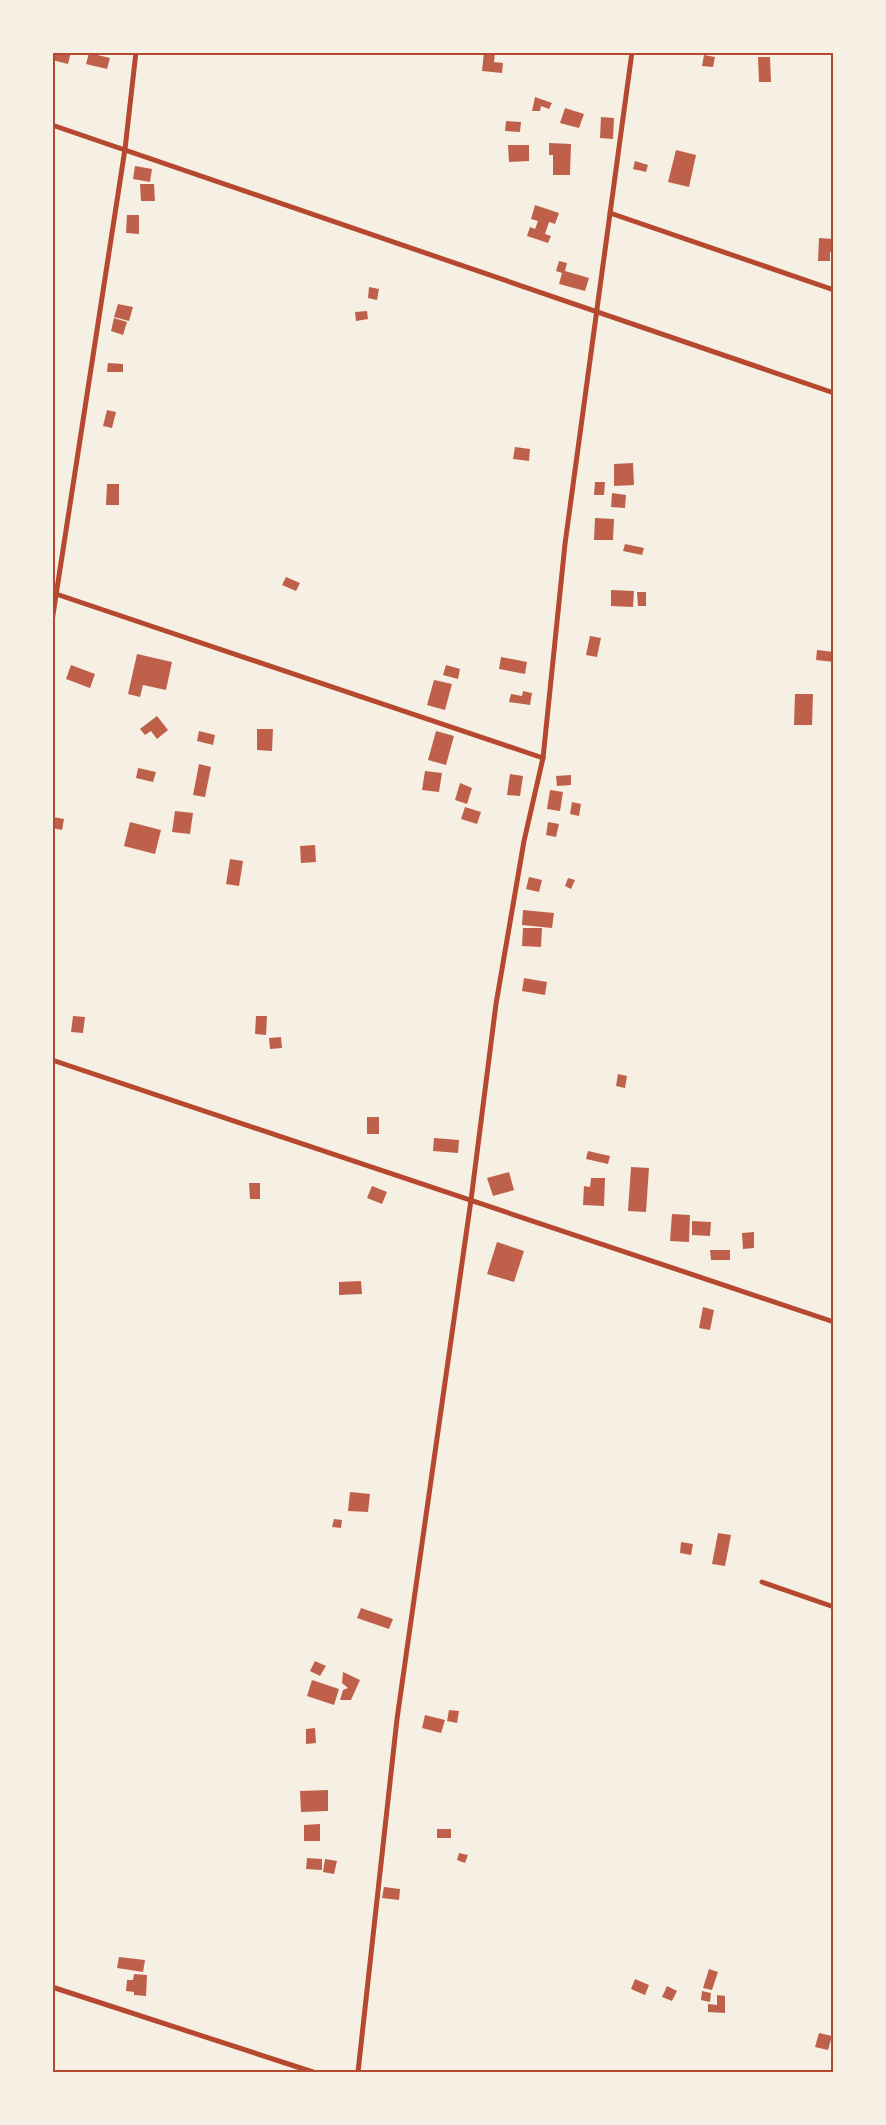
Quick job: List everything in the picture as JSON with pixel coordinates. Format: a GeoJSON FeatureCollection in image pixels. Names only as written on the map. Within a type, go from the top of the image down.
{"type":"FeatureCollection","features":[{"type":"Feature","properties":{"kind":"street"},"geometry":{"type":"LineString","coordinates":[[52,621],[125,149],[136,52]]}},
{"type":"Feature","properties":{"kind":"street"},"geometry":{"type":"LineString","coordinates":[[358,2072],[397,1719],[471,1200],[496,1004],[524,841],[543,758],[565,544],[632,52]]}},
{"type":"Feature","properties":{"kind":"street"},"geometry":{"type":"LineString","coordinates":[[52,125],[834,393]]}},
{"type":"Feature","properties":{"kind":"street"},"geometry":{"type":"LineString","coordinates":[[610,213],[834,290]]}},
{"type":"Feature","properties":{"kind":"street"},"geometry":{"type":"LineString","coordinates":[[56,594],[543,758]]}},
{"type":"Feature","properties":{"kind":"street"},"geometry":{"type":"LineString","coordinates":[[52,1060],[834,1322]]}},
{"type":"Feature","properties":{"kind":"street"},"geometry":{"type":"LineString","coordinates":[[762,1582],[834,1607]]}},
{"type":"Feature","properties":{"kind":"street"},"geometry":{"type":"LineString","coordinates":[[52,1987],[313,2072]]}},
{"type":"Feature","properties":{"kind":"building"},"geometry":{"type":"Polygon","coordinates":[[[52,52],[71,52],[68,64],[52,60],[52,52]]]}},
{"type":"Feature","properties":{"kind":"building"},"geometry":{"type":"Polygon","coordinates":[[[484,52],[495,52],[494,62],[503,63],[502,73],[482,71],[484,52]]]}},
{"type":"Feature","properties":{"kind":"building"},"geometry":{"type":"Polygon","coordinates":[[[89,53],[110,58],[107,69],[86,64],[89,53]]]}},
{"type":"Feature","properties":{"kind":"building"},"geometry":{"type":"Polygon","coordinates":[[[704,55],[715,57],[713,67],[702,66],[704,55]]]}},
{"type":"Feature","properties":{"kind":"building"},"geometry":{"type":"Polygon","coordinates":[[[758,57],[770,57],[771,82],[759,82],[758,57]]]}},
{"type":"Feature","properties":{"kind":"building"},"geometry":{"type":"Polygon","coordinates":[[[535,97],[552,103],[549,109],[541,106],[540,111],[532,111],[535,97]]]}},
{"type":"Feature","properties":{"kind":"building"},"geometry":{"type":"Polygon","coordinates":[[[565,108],[584,114],[579,128],[560,123],[565,108]]]}},
{"type":"Feature","properties":{"kind":"building"},"geometry":{"type":"Polygon","coordinates":[[[601,117],[614,118],[613,139],[600,138],[601,117]]]}},
{"type":"Feature","properties":{"kind":"building"},"geometry":{"type":"Polygon","coordinates":[[[506,121],[521,122],[520,132],[505,131],[506,121]]]}},
{"type":"Feature","properties":{"kind":"building"},"geometry":{"type":"Polygon","coordinates":[[[549,143],[571,144],[570,175],[553,175],[553,155],[549,155],[549,143]]]}},
{"type":"Feature","properties":{"kind":"building"},"geometry":{"type":"Polygon","coordinates":[[[508,145],[529,145],[529,161],[509,162],[508,145]]]}},
{"type":"Feature","properties":{"kind":"building"},"geometry":{"type":"Polygon","coordinates":[[[676,150],[696,155],[689,187],[668,182],[676,150]]]}},
{"type":"Feature","properties":{"kind":"building"},"geometry":{"type":"Polygon","coordinates":[[[635,161],[648,165],[646,172],[633,169],[635,161]]]}},
{"type":"Feature","properties":{"kind":"building"},"geometry":{"type":"Polygon","coordinates":[[[135,166],[152,169],[150,182],[133,179],[135,166]]]}},
{"type":"Feature","properties":{"kind":"building"},"geometry":{"type":"Polygon","coordinates":[[[140,184],[154,184],[155,201],[141,201],[140,184]]]}},
{"type":"Feature","properties":{"kind":"building"},"geometry":{"type":"Polygon","coordinates":[[[535,205],[559,213],[555,224],[549,222],[545,234],[551,236],[548,243],[527,236],[530,227],[535,229],[538,221],[531,219],[535,205]]]}},
{"type":"Feature","properties":{"kind":"building"},"geometry":{"type":"Polygon","coordinates":[[[127,215],[139,215],[139,234],[126,233],[127,215]]]}},
{"type":"Feature","properties":{"kind":"building"},"geometry":{"type":"Polygon","coordinates":[[[819,238],[834,239],[834,252],[830,252],[830,261],[818,261],[819,238]]]}},
{"type":"Feature","properties":{"kind":"building"},"geometry":{"type":"Polygon","coordinates":[[[559,261],[567,263],[565,271],[589,278],[585,291],[559,284],[562,273],[556,271],[559,261]]]}},
{"type":"Feature","properties":{"kind":"building"},"geometry":{"type":"Polygon","coordinates":[[[369,287],[379,289],[377,300],[368,298],[369,287]]]}},
{"type":"Feature","properties":{"kind":"building"},"geometry":{"type":"Polygon","coordinates":[[[118,304],[133,307],[129,321],[114,317],[118,304]]]}},
{"type":"Feature","properties":{"kind":"building"},"geometry":{"type":"Polygon","coordinates":[[[367,311],[368,319],[356,321],[355,312],[367,311]]]}},
{"type":"Feature","properties":{"kind":"building"},"geometry":{"type":"Polygon","coordinates":[[[114,318],[127,322],[123,335],[111,331],[114,318]]]}},
{"type":"Feature","properties":{"kind":"building"},"geometry":{"type":"Polygon","coordinates":[[[108,363],[123,364],[123,372],[107,372],[108,363]]]}},
{"type":"Feature","properties":{"kind":"building"},"geometry":{"type":"Polygon","coordinates":[[[107,410],[116,412],[112,428],[103,426],[107,410]]]}},
{"type":"Feature","properties":{"kind":"building"},"geometry":{"type":"Polygon","coordinates":[[[515,447],[530,449],[529,461],[513,459],[515,447]]]}},
{"type":"Feature","properties":{"kind":"building"},"geometry":{"type":"Polygon","coordinates":[[[633,463],[634,485],[614,486],[614,464],[633,463]]]}},
{"type":"Feature","properties":{"kind":"building"},"geometry":{"type":"Polygon","coordinates":[[[595,482],[605,482],[604,495],[594,495],[595,482]]]}},
{"type":"Feature","properties":{"kind":"building"},"geometry":{"type":"Polygon","coordinates":[[[107,484],[119,484],[119,505],[106,505],[107,484]]]}},
{"type":"Feature","properties":{"kind":"building"},"geometry":{"type":"Polygon","coordinates":[[[612,493],[626,495],[625,508],[611,507],[612,493]]]}},
{"type":"Feature","properties":{"kind":"building"},"geometry":{"type":"Polygon","coordinates":[[[595,518],[614,519],[613,540],[594,540],[595,518]]]}},
{"type":"Feature","properties":{"kind":"building"},"geometry":{"type":"Polygon","coordinates":[[[625,544],[644,548],[642,555],[623,551],[625,544]]]}},
{"type":"Feature","properties":{"kind":"building"},"geometry":{"type":"Polygon","coordinates":[[[286,577],[300,583],[296,591],[282,585],[286,577]]]}},
{"type":"Feature","properties":{"kind":"building"},"geometry":{"type":"Polygon","coordinates":[[[611,590],[634,591],[633,607],[611,606],[611,590]]]}},
{"type":"Feature","properties":{"kind":"building"},"geometry":{"type":"Polygon","coordinates":[[[637,592],[646,592],[646,606],[638,606],[637,592]]]}},
{"type":"Feature","properties":{"kind":"building"},"geometry":{"type":"Polygon","coordinates":[[[590,636],[601,638],[597,657],[586,655],[590,636]]]}},
{"type":"Feature","properties":{"kind":"building"},"geometry":{"type":"Polygon","coordinates":[[[817,650],[834,652],[834,662],[816,660],[817,650]]]}},
{"type":"Feature","properties":{"kind":"building"},"geometry":{"type":"Polygon","coordinates":[[[137,654],[172,662],[166,690],[143,685],[140,697],[128,694],[137,654]]]}},
{"type":"Feature","properties":{"kind":"building"},"geometry":{"type":"Polygon","coordinates":[[[501,657],[527,662],[525,674],[499,669],[501,657]]]}},
{"type":"Feature","properties":{"kind":"building"},"geometry":{"type":"Polygon","coordinates":[[[71,665],[95,674],[90,688],[66,679],[71,665]]]}},
{"type":"Feature","properties":{"kind":"building"},"geometry":{"type":"Polygon","coordinates":[[[446,665],[460,669],[458,679],[443,675],[446,665]]]}},
{"type":"Feature","properties":{"kind":"building"},"geometry":{"type":"Polygon","coordinates":[[[434,680],[452,684],[445,710],[427,705],[434,680]]]}},
{"type":"Feature","properties":{"kind":"building"},"geometry":{"type":"Polygon","coordinates":[[[523,691],[532,693],[530,705],[509,702],[511,694],[522,696],[523,691]]]}},
{"type":"Feature","properties":{"kind":"building"},"geometry":{"type":"Polygon","coordinates":[[[795,694],[813,694],[812,725],[794,725],[795,694]]]}},
{"type":"Feature","properties":{"kind":"building"},"geometry":{"type":"Polygon","coordinates":[[[157,716],[168,730],[157,739],[151,731],[145,735],[140,729],[157,716]]]}},
{"type":"Feature","properties":{"kind":"building"},"geometry":{"type":"Polygon","coordinates":[[[257,729],[273,729],[272,751],[257,750],[257,729]]]}},
{"type":"Feature","properties":{"kind":"building"},"geometry":{"type":"Polygon","coordinates":[[[199,731],[215,735],[213,745],[197,741],[199,731]]]}},
{"type":"Feature","properties":{"kind":"building"},"geometry":{"type":"Polygon","coordinates":[[[436,731],[454,736],[446,765],[428,760],[436,731]]]}},
{"type":"Feature","properties":{"kind":"building"},"geometry":{"type":"Polygon","coordinates":[[[199,764],[211,767],[205,797],[193,795],[199,764]]]}},
{"type":"Feature","properties":{"kind":"building"},"geometry":{"type":"Polygon","coordinates":[[[138,768],[156,772],[153,782],[136,778],[138,768]]]}},
{"type":"Feature","properties":{"kind":"building"},"geometry":{"type":"Polygon","coordinates":[[[425,771],[442,773],[439,792],[422,790],[425,771]]]}},
{"type":"Feature","properties":{"kind":"building"},"geometry":{"type":"Polygon","coordinates":[[[510,774],[523,776],[520,796],[507,795],[510,774]]]}},
{"type":"Feature","properties":{"kind":"building"},"geometry":{"type":"Polygon","coordinates":[[[571,775],[571,785],[557,786],[556,776],[571,775]]]}},
{"type":"Feature","properties":{"kind":"building"},"geometry":{"type":"Polygon","coordinates":[[[460,783],[472,788],[467,804],[455,800],[460,783]]]}},
{"type":"Feature","properties":{"kind":"building"},"geometry":{"type":"Polygon","coordinates":[[[550,790],[563,792],[560,811],[547,809],[550,790]]]}},
{"type":"Feature","properties":{"kind":"building"},"geometry":{"type":"Polygon","coordinates":[[[572,802],[581,804],[579,816],[570,814],[572,802]]]}},
{"type":"Feature","properties":{"kind":"building"},"geometry":{"type":"Polygon","coordinates":[[[465,807],[481,812],[477,824],[461,819],[465,807]]]}},
{"type":"Feature","properties":{"kind":"building"},"geometry":{"type":"Polygon","coordinates":[[[175,811],[193,813],[190,834],[172,832],[175,811]]]}},
{"type":"Feature","properties":{"kind":"building"},"geometry":{"type":"Polygon","coordinates":[[[53,817],[64,819],[62,830],[52,828],[53,817]]]}},
{"type":"Feature","properties":{"kind":"building"},"geometry":{"type":"Polygon","coordinates":[[[130,822],[161,830],[155,854],[124,846],[130,822]]]}},
{"type":"Feature","properties":{"kind":"building"},"geometry":{"type":"Polygon","coordinates":[[[548,822],[559,824],[556,837],[546,835],[548,822]]]}},
{"type":"Feature","properties":{"kind":"building"},"geometry":{"type":"Polygon","coordinates":[[[315,845],[316,862],[301,863],[300,846],[315,845]]]}},
{"type":"Feature","properties":{"kind":"building"},"geometry":{"type":"Polygon","coordinates":[[[230,859],[243,861],[239,886],[226,884],[230,859]]]}},
{"type":"Feature","properties":{"kind":"building"},"geometry":{"type":"Polygon","coordinates":[[[529,877],[542,880],[539,892],[526,889],[529,877]]]}},
{"type":"Feature","properties":{"kind":"building"},"geometry":{"type":"Polygon","coordinates":[[[568,878],[575,880],[571,889],[565,886],[568,878]]]}},
{"type":"Feature","properties":{"kind":"building"},"geometry":{"type":"Polygon","coordinates":[[[523,910],[554,913],[552,928],[522,925],[523,910]]]}},
{"type":"Feature","properties":{"kind":"building"},"geometry":{"type":"Polygon","coordinates":[[[523,928],[542,928],[541,947],[522,946],[523,928]]]}},
{"type":"Feature","properties":{"kind":"building"},"geometry":{"type":"Polygon","coordinates":[[[524,978],[547,982],[545,995],[522,991],[524,978]]]}},
{"type":"Feature","properties":{"kind":"building"},"geometry":{"type":"Polygon","coordinates":[[[73,1016],[85,1017],[83,1033],[71,1032],[73,1016]]]}},
{"type":"Feature","properties":{"kind":"building"},"geometry":{"type":"Polygon","coordinates":[[[256,1016],[267,1016],[266,1035],[255,1034],[256,1016]]]}},
{"type":"Feature","properties":{"kind":"building"},"geometry":{"type":"Polygon","coordinates":[[[281,1037],[282,1048],[270,1049],[269,1038],[281,1037]]]}},
{"type":"Feature","properties":{"kind":"building"},"geometry":{"type":"Polygon","coordinates":[[[618,1074],[627,1076],[625,1088],[616,1086],[618,1074]]]}},
{"type":"Feature","properties":{"kind":"building"},"geometry":{"type":"Polygon","coordinates":[[[367,1117],[379,1117],[379,1134],[367,1134],[367,1117]]]}},
{"type":"Feature","properties":{"kind":"building"},"geometry":{"type":"Polygon","coordinates":[[[434,1138],[459,1140],[458,1153],[433,1151],[434,1138]]]}},
{"type":"Feature","properties":{"kind":"building"},"geometry":{"type":"Polygon","coordinates":[[[588,1151],[610,1156],[608,1164],[586,1159],[588,1151]]]}},
{"type":"Feature","properties":{"kind":"building"},"geometry":{"type":"Polygon","coordinates":[[[631,1167],[649,1168],[646,1212],[628,1211],[631,1167]]]}},
{"type":"Feature","properties":{"kind":"building"},"geometry":{"type":"Polygon","coordinates":[[[509,1172],[514,1190],[493,1196],[487,1178],[509,1172]]]}},
{"type":"Feature","properties":{"kind":"building"},"geometry":{"type":"Polygon","coordinates":[[[591,1178],[605,1178],[604,1206],[583,1205],[584,1186],[590,1187],[591,1178]]]}},
{"type":"Feature","properties":{"kind":"building"},"geometry":{"type":"Polygon","coordinates":[[[249,1183],[260,1183],[260,1199],[250,1199],[249,1183]]]}},
{"type":"Feature","properties":{"kind":"building"},"geometry":{"type":"Polygon","coordinates":[[[372,1186],[387,1192],[382,1204],[367,1198],[372,1186]]]}},
{"type":"Feature","properties":{"kind":"building"},"geometry":{"type":"Polygon","coordinates":[[[672,1214],[690,1215],[689,1242],[670,1241],[672,1214]]]}},
{"type":"Feature","properties":{"kind":"building"},"geometry":{"type":"Polygon","coordinates":[[[692,1221],[711,1222],[710,1236],[692,1235],[692,1221]]]}},
{"type":"Feature","properties":{"kind":"building"},"geometry":{"type":"Polygon","coordinates":[[[754,1232],[754,1248],[743,1249],[742,1233],[754,1232]]]}},
{"type":"Feature","properties":{"kind":"building"},"geometry":{"type":"Polygon","coordinates":[[[497,1242],[524,1251],[514,1282],[487,1274],[497,1242]]]}},
{"type":"Feature","properties":{"kind":"building"},"geometry":{"type":"Polygon","coordinates":[[[710,1250],[730,1250],[730,1260],[711,1260],[710,1250]]]}},
{"type":"Feature","properties":{"kind":"building"},"geometry":{"type":"Polygon","coordinates":[[[361,1281],[362,1294],[339,1295],[339,1282],[361,1281]]]}},
{"type":"Feature","properties":{"kind":"building"},"geometry":{"type":"Polygon","coordinates":[[[703,1307],[714,1310],[710,1330],[699,1328],[703,1307]]]}},
{"type":"Feature","properties":{"kind":"building"},"geometry":{"type":"Polygon","coordinates":[[[350,1492],[370,1494],[368,1512],[348,1511],[350,1492]]]}},
{"type":"Feature","properties":{"kind":"building"},"geometry":{"type":"Polygon","coordinates":[[[334,1519],[342,1520],[341,1528],[332,1527],[334,1519]]]}},
{"type":"Feature","properties":{"kind":"building"},"geometry":{"type":"Polygon","coordinates":[[[718,1533],[731,1535],[725,1566],[712,1564],[718,1533]]]}},
{"type":"Feature","properties":{"kind":"building"},"geometry":{"type":"Polygon","coordinates":[[[681,1542],[693,1544],[691,1555],[680,1553],[681,1542]]]}},
{"type":"Feature","properties":{"kind":"building"},"geometry":{"type":"Polygon","coordinates":[[[361,1608],[393,1619],[389,1629],[357,1618],[361,1608]]]}},
{"type":"Feature","properties":{"kind":"building"},"geometry":{"type":"Polygon","coordinates":[[[315,1661],[326,1666],[320,1676],[310,1671],[315,1661]]]}},
{"type":"Feature","properties":{"kind":"building"},"geometry":{"type":"Polygon","coordinates":[[[343,1672],[360,1680],[351,1700],[340,1700],[343,1690],[348,1688],[342,1683],[343,1672]]]}},
{"type":"Feature","properties":{"kind":"building"},"geometry":{"type":"Polygon","coordinates":[[[312,1680],[339,1689],[334,1705],[307,1696],[312,1680]]]}},
{"type":"Feature","properties":{"kind":"building"},"geometry":{"type":"Polygon","coordinates":[[[449,1710],[459,1711],[457,1723],[447,1721],[449,1710]]]}},
{"type":"Feature","properties":{"kind":"building"},"geometry":{"type":"Polygon","coordinates":[[[425,1715],[445,1720],[441,1733],[422,1728],[425,1715]]]}},
{"type":"Feature","properties":{"kind":"building"},"geometry":{"type":"Polygon","coordinates":[[[315,1728],[316,1743],[306,1744],[306,1729],[315,1728]]]}},
{"type":"Feature","properties":{"kind":"building"},"geometry":{"type":"Polygon","coordinates":[[[328,1790],[328,1811],[301,1812],[300,1791],[328,1790]]]}},
{"type":"Feature","properties":{"kind":"building"},"geometry":{"type":"Polygon","coordinates":[[[320,1824],[320,1841],[304,1841],[304,1825],[320,1824]]]}},
{"type":"Feature","properties":{"kind":"building"},"geometry":{"type":"Polygon","coordinates":[[[437,1829],[451,1829],[451,1838],[437,1838],[437,1829]]]}},
{"type":"Feature","properties":{"kind":"building"},"geometry":{"type":"Polygon","coordinates":[[[459,1853],[468,1855],[465,1863],[457,1860],[459,1853]]]}},
{"type":"Feature","properties":{"kind":"building"},"geometry":{"type":"Polygon","coordinates":[[[307,1858],[322,1859],[322,1870],[306,1869],[307,1858]]]}},
{"type":"Feature","properties":{"kind":"building"},"geometry":{"type":"Polygon","coordinates":[[[325,1859],[337,1861],[334,1874],[323,1872],[325,1859]]]}},
{"type":"Feature","properties":{"kind":"building"},"geometry":{"type":"Polygon","coordinates":[[[384,1887],[400,1889],[399,1900],[382,1898],[384,1887]]]}},
{"type":"Feature","properties":{"kind":"building"},"geometry":{"type":"Polygon","coordinates":[[[119,1957],[145,1960],[143,1972],[117,1968],[119,1957]]]}},
{"type":"Feature","properties":{"kind":"building"},"geometry":{"type":"Polygon","coordinates":[[[709,1969],[718,1972],[712,1990],[703,1988],[709,1969]]]}},
{"type":"Feature","properties":{"kind":"building"},"geometry":{"type":"Polygon","coordinates":[[[134,1974],[147,1975],[146,1996],[134,1995],[134,1992],[126,1991],[127,1980],[133,1980],[134,1974]]]}},
{"type":"Feature","properties":{"kind":"building"},"geometry":{"type":"Polygon","coordinates":[[[635,1979],[649,1985],[645,1995],[631,1989],[635,1979]]]}},
{"type":"Feature","properties":{"kind":"building"},"geometry":{"type":"Polygon","coordinates":[[[667,1986],[677,1991],[672,2001],[662,1997],[667,1986]]]}},
{"type":"Feature","properties":{"kind":"building"},"geometry":{"type":"Polygon","coordinates":[[[702,1991],[711,1993],[710,2002],[701,2000],[702,1991]]]}},
{"type":"Feature","properties":{"kind":"building"},"geometry":{"type":"Polygon","coordinates":[[[717,1995],[725,1996],[725,2013],[708,2012],[708,2004],[717,2005],[717,1995]]]}},
{"type":"Feature","properties":{"kind":"building"},"geometry":{"type":"Polygon","coordinates":[[[819,2033],[832,2036],[828,2050],[815,2047],[819,2033]]]}}]}
